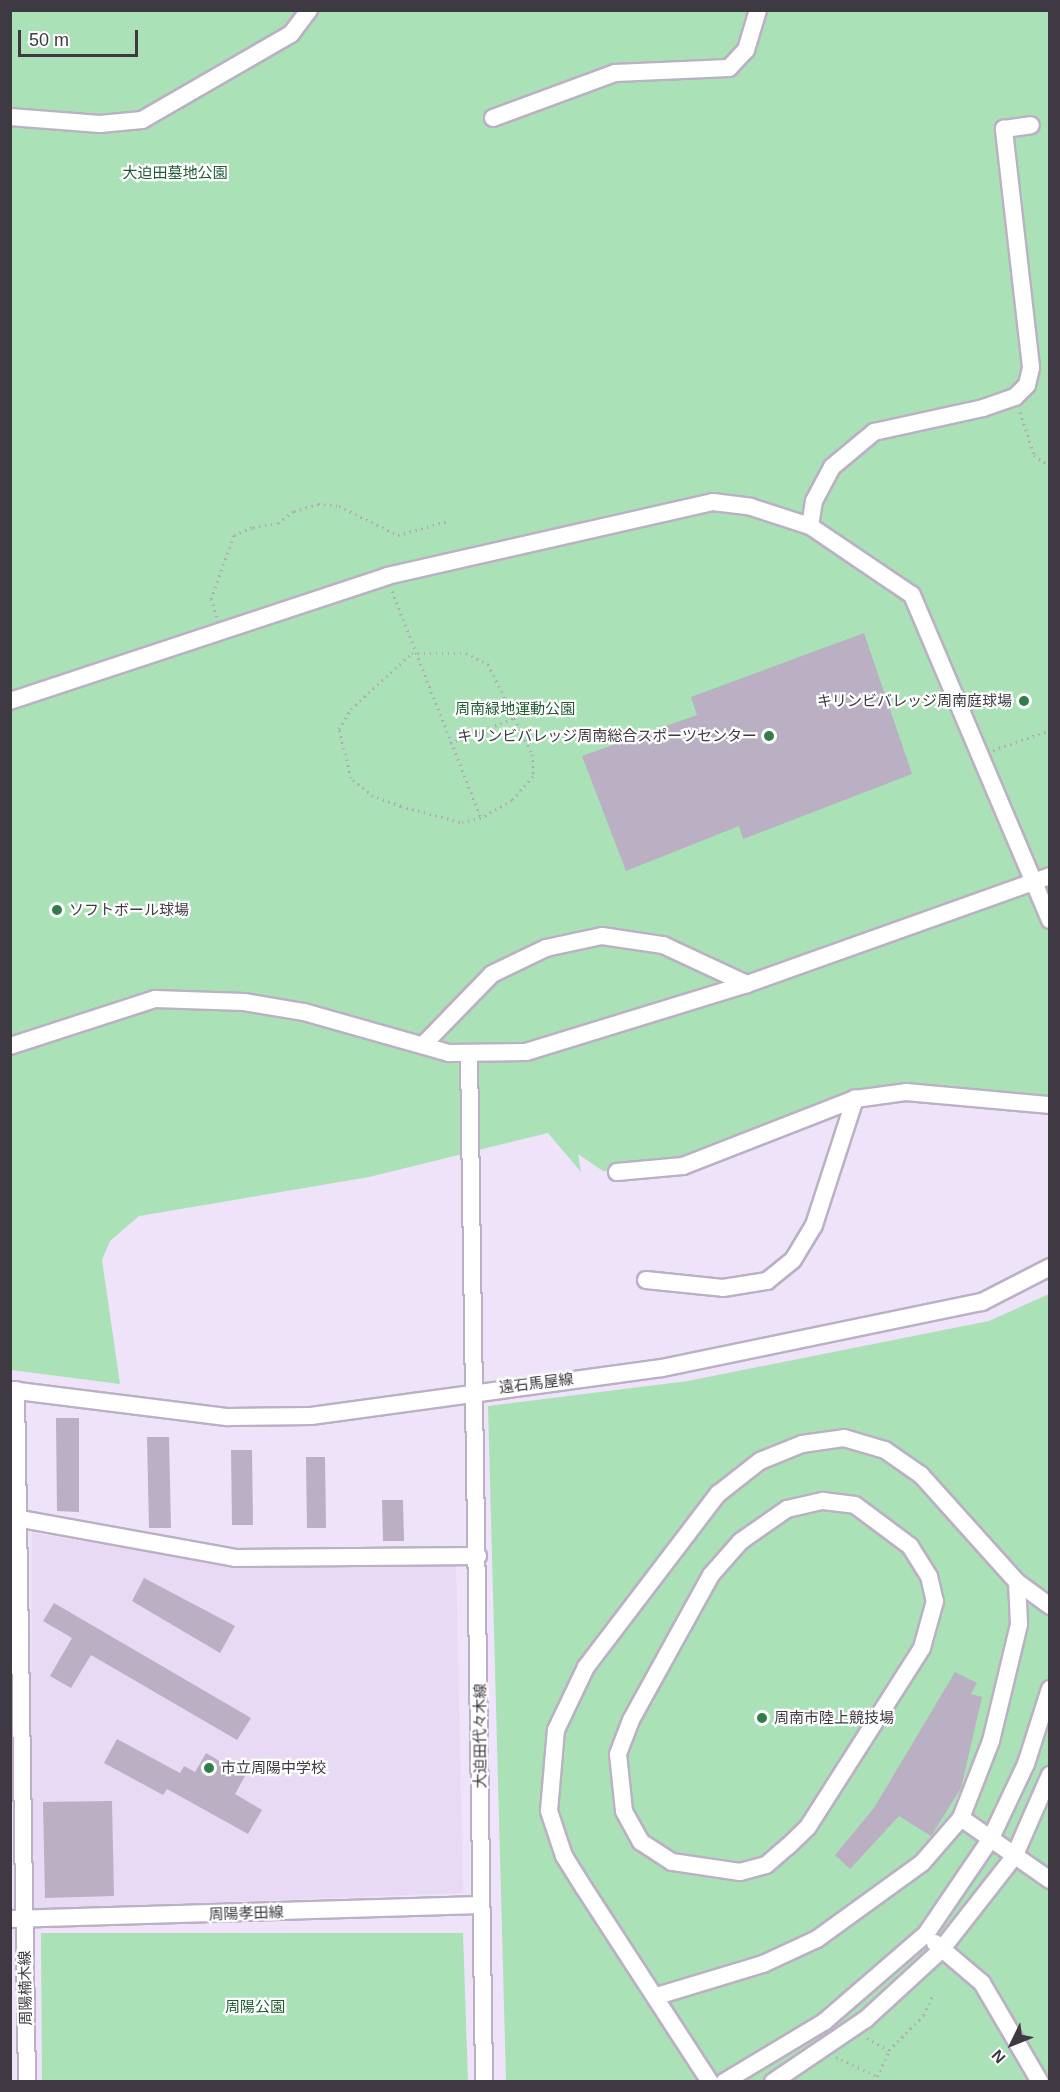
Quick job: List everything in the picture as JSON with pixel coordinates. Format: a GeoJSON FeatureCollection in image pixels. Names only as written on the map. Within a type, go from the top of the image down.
{"type":"FeatureCollection","features":[{"type":"Feature","properties":{"kind":"street"},"geometry":{"type":"LineString","coordinates":[[10,117],[100,124],[142,120],[291,34],[309,10]]}},
{"type":"Feature","properties":{"kind":"street"},"geometry":{"type":"LineString","coordinates":[[493,118],[615,73],[729,68],[746,50],[758,10]]}},
{"type":"Feature","properties":{"kind":"street"},"geometry":{"type":"LineString","coordinates":[[810,526],[814,501],[831,467],[874,432],[1015,397],[1026,386],[1031,367],[1004,129],[1031,125]]}},
{"type":"Feature","properties":{"kind":"street"},"geometry":{"type":"LineString","coordinates":[[10,701],[221,628],[387,576],[713,502],[810,526],[912,594],[980,754],[1042,879],[1050,920]]}},
{"type":"Feature","properties":{"kind":"street"},"geometry":{"type":"LineString","coordinates":[[10,1046],[155,999],[244,1002],[425,1043],[449,1053],[526,1052],[747,984],[1042,879]]}},
{"type":"Feature","properties":{"kind":"street"},"geometry":{"type":"LineString","coordinates":[[425,1043],[492,974],[546,948],[602,936],[663,945],[747,984]]}},
{"type":"Feature","properties":{"kind":"street","name":"大迫田代々木線"},"geometry":{"type":"LineString","coordinates":[[469,1054],[484,2082]]}},
{"type":"Feature","properties":{"kind":"street"},"geometry":{"type":"LineString","coordinates":[[617,1172],[683,1166],[855,1099],[906,1092],[1050,1106]]}},
{"type":"Feature","properties":{"kind":"street"},"geometry":{"type":"LineString","coordinates":[[646,1280],[723,1288],[767,1281],[793,1260],[814,1225],[855,1099]]}},
{"type":"Feature","properties":{"kind":"street","name":"遠石馬屋線"},"geometry":{"type":"LineString","coordinates":[[13,1390],[228,1417],[311,1416],[473,1390],[662,1368],[982,1302],[1050,1267]]}},
{"type":"Feature","properties":{"kind":"street","name":"周陽楠木線"},"geometry":{"type":"LineString","coordinates":[[13,1390],[17,1919],[27,2082]]}},
{"type":"Feature","properties":{"kind":"street"},"geometry":{"type":"LineString","coordinates":[[710,2082],[657,1996],[564,1856],[549,1811],[548,1773],[566,1700],[684,1533],[718,1494],[760,1461],[802,1444],[844,1438],[885,1450],[921,1475],[1017,1582],[1050,1606]]}},
{"type":"Feature","properties":{"kind":"street"},"geometry":{"type":"LineString","coordinates":[[823,1501],[855,1505],[910,1546],[929,1576],[933,1621],[854,1757],[808,1827],[788,1846],[766,1865],[741,1872],[672,1862],[641,1842],[624,1811],[618,1754],[711,1575],[741,1541],[787,1509],[823,1501]]}},
{"type":"Feature","properties":{"kind":"street"},"geometry":{"type":"LineString","coordinates":[[14,1517],[235,1558],[478,1556]]}},
{"type":"Feature","properties":{"kind":"street"},"geometry":{"type":"LineString","coordinates":[[657,1996],[763,1964],[817,1939],[922,1863],[961,1818],[1012,1670],[1019,1624],[1017,1582]]}},
{"type":"Feature","properties":{"kind":"street"},"geometry":{"type":"LineString","coordinates":[[724,2082],[824,2022],[926,1934],[990,1840],[1042,1739],[1050,1689]]}},
{"type":"Feature","properties":{"kind":"street"},"geometry":{"type":"LineString","coordinates":[[773,2082],[851,2029],[941,1950],[1014,1857],[1050,1775]]}},
{"type":"Feature","properties":{"kind":"street"},"geometry":{"type":"LineString","coordinates":[[961,1818],[1050,1880]]}},
{"type":"Feature","properties":{"kind":"street","name":"周陽孝田線"},"geometry":{"type":"LineString","coordinates":[[17,1919],[481,1905]]}},
{"type":"Feature","properties":{"kind":"street"},"geometry":{"type":"LineString","coordinates":[[926,1934],[941,1950],[982,1983],[1040,2082]]}},
{"type":"Feature","properties":{"kind":"street"},"geometry":{"type":"LineString","coordinates":[[824,2022],[836,2040]]}},
{"type":"Feature","properties":{"kind":"path"},"geometry":{"type":"LineString","coordinates":[[1015,397],[1034,455],[1050,466]]}},
{"type":"Feature","properties":{"kind":"path"},"geometry":{"type":"LineString","coordinates":[[221,628],[211,599],[234,535],[318,504],[339,506],[398,535],[448,521]]}},
{"type":"Feature","properties":{"kind":"path"},"geometry":{"type":"LineString","coordinates":[[387,576],[412,653],[481,818]]}},
{"type":"Feature","properties":{"kind":"path"},"geometry":{"type":"LineString","coordinates":[[412,653],[466,653],[488,664],[514,718],[532,754],[533,776],[512,800],[481,818],[460,822],[373,796],[351,778],[339,729],[351,709],[412,653]]}},
{"type":"Feature","properties":{"kind":"path"},"geometry":{"type":"LineString","coordinates":[[450,742],[514,718]]}},
{"type":"Feature","properties":{"kind":"path"},"geometry":{"type":"LineString","coordinates":[[980,754],[1050,730]]}},
{"type":"Feature","properties":{"kind":"path"},"geometry":{"type":"LineString","coordinates":[[875,2082],[875,2075],[889,2050],[924,2015],[932,1997]]}},
{"type":"Feature","properties":{"kind":"path"},"geometry":{"type":"LineString","coordinates":[[851,2029],[889,2050]]}},
{"type":"Feature","properties":{"kind":"path"},"geometry":{"type":"LineString","coordinates":[[820,2050],[875,2075]]}},
{"type":"Feature","properties":{"kind":"shaded area"},"geometry":{"type":"Polygon","coordinates":[[[32,1533],[246,1568],[456,1566],[463,1893],[30,1909],[32,1533]]]}},
{"type":"Feature","properties":{"kind":"green space","name":"周南緑地運動公園"},"geometry":{"type":"Polygon","coordinates":[[[10,11],[1049,11],[1049,1107],[865,1097],[680,1168],[603,1171],[578,1154],[581,1172],[548,1133],[369,1177],[139,1216],[110,1241],[102,1260],[120,1384],[11,1370],[10,11]]]}},
{"type":"Feature","properties":{"kind":"green space"},"geometry":{"type":"Polygon","coordinates":[[[1049,1294],[1049,2081],[506,2081],[488,1406],[688,1381],[989,1321],[1049,1294]]]}},
{"type":"Feature","properties":{"kind":"green space","name":"周陽公園"},"geometry":{"type":"Polygon","coordinates":[[[41,1933],[463,1933],[468,2081],[42,2081],[41,1933]]]}},
{"type":"Feature","properties":{"kind":"building","name":"キリンビバレッジ周南総合スポーツセンター"},"geometry":{"type":"Polygon","coordinates":[[[864,633],[912,774],[743,839],[739,826],[626,871],[582,756],[697,715],[691,697],[864,633]]]}},
{"type":"Feature","properties":{"kind":"building"},"geometry":{"type":"Polygon","coordinates":[[[56,1418],[79,1418],[79,1512],[57,1511],[56,1418]]]}},
{"type":"Feature","properties":{"kind":"building"},"geometry":{"type":"Polygon","coordinates":[[[147,1437],[169,1437],[171,1528],[149,1528],[147,1437]]]}},
{"type":"Feature","properties":{"kind":"building"},"geometry":{"type":"Polygon","coordinates":[[[231,1450],[252,1450],[253,1525],[232,1525],[231,1450]]]}},
{"type":"Feature","properties":{"kind":"building"},"geometry":{"type":"Polygon","coordinates":[[[306,1457],[325,1457],[326,1528],[307,1528],[306,1457]]]}},
{"type":"Feature","properties":{"kind":"building"},"geometry":{"type":"Polygon","coordinates":[[[382,1500],[403,1500],[404,1541],[383,1541],[382,1500]]]}},
{"type":"Feature","properties":{"kind":"building"},"geometry":{"type":"Polygon","coordinates":[[[144,1578],[235,1626],[220,1653],[132,1601],[144,1578]]]}},
{"type":"Feature","properties":{"kind":"building"},"geometry":{"type":"Polygon","coordinates":[[[54,1603],[251,1718],[237,1740],[91,1655],[71,1688],[50,1676],[72,1638],[43,1621],[54,1603]]]}},
{"type":"Feature","properties":{"kind":"building"},"geometry":{"type":"Polygon","coordinates":[[[955,1672],[977,1683],[971,1694],[982,1697],[961,1788],[931,1836],[899,1816],[850,1869],[835,1855],[874,1808],[955,1672]]]}},
{"type":"Feature","properties":{"kind":"building"},"geometry":{"type":"Polygon","coordinates":[[[117,1739],[180,1773],[184,1766],[195,1772],[206,1753],[245,1776],[235,1794],[262,1810],[248,1834],[167,1789],[163,1795],[104,1763],[117,1739]]]}},
{"type":"Feature","properties":{"kind":"building"},"geometry":{"type":"Polygon","coordinates":[[[112,1801],[114,1896],[45,1898],[43,1802],[112,1801]]]}},
{"type":"Feature","properties":{"kind":"place","name":"キリンビバレッジ周南庭球場"},"geometry":{"type":"Point","coordinates":[1024,701]}},
{"type":"Feature","properties":{"kind":"place","name":"キリンビバレッジ周南総合スポーツセンター"},"geometry":{"type":"Point","coordinates":[769,736]}},
{"type":"Feature","properties":{"kind":"place","name":"ソフトボール球場"},"geometry":{"type":"Point","coordinates":[57,910]}},
{"type":"Feature","properties":{"kind":"place","name":"周南市陸上競技場"},"geometry":{"type":"Point","coordinates":[762,1718]}},
{"type":"Feature","properties":{"kind":"place","name":"市立周陽中学校"},"geometry":{"type":"Point","coordinates":[209,1768]}},
{"type":"Feature","properties":{"kind":"park label","name":"大迫田墓地公園"},"geometry":{"type":"Point","coordinates":[175,173]}}]}
